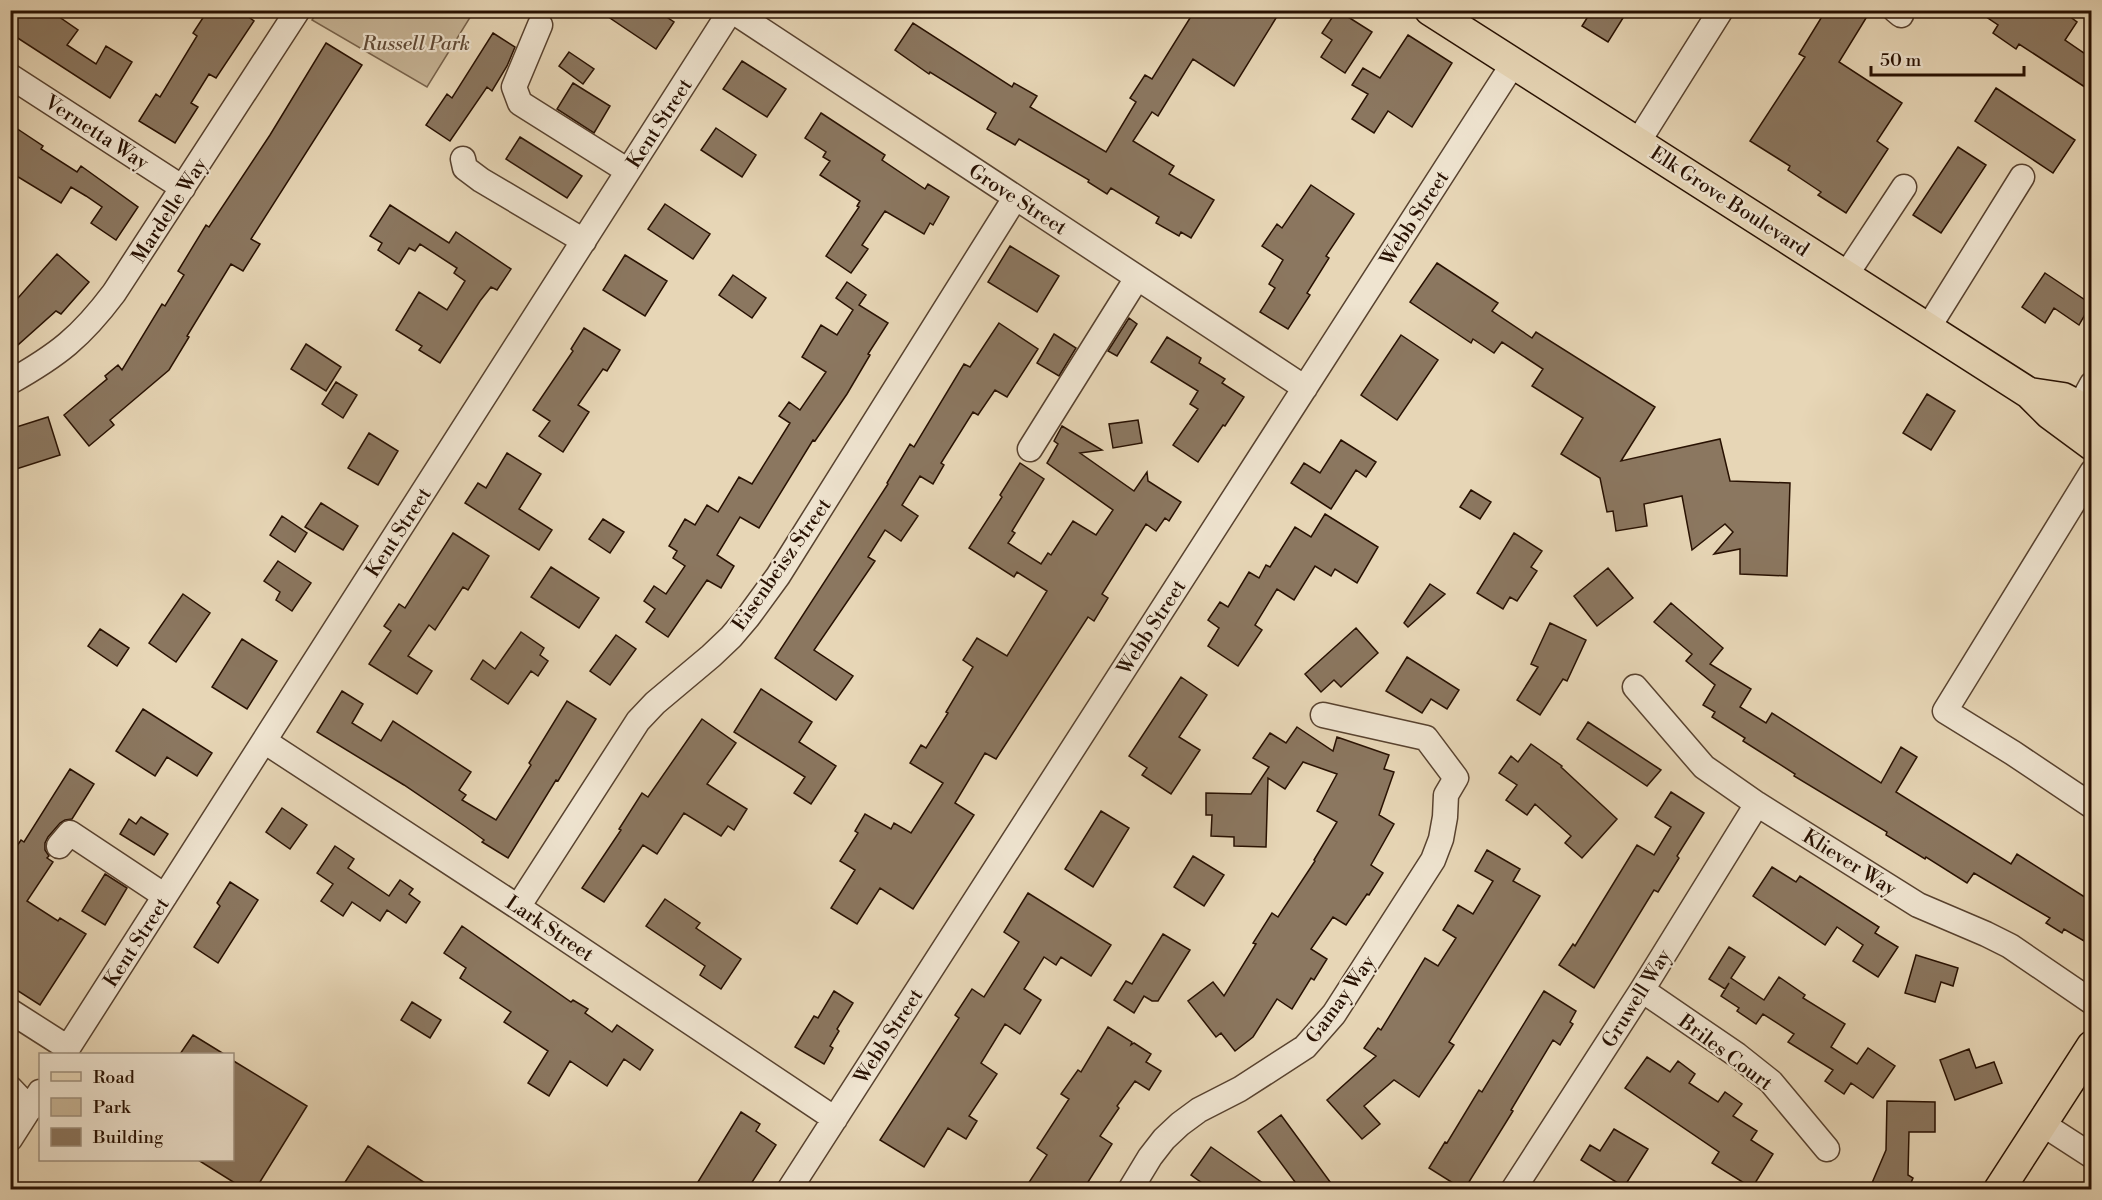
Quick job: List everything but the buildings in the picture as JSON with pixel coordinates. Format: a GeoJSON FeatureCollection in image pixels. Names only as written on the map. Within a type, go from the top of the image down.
{"type":"FeatureCollection","features":[{"type":"Feature","properties":{"kind":"main road","name":"Elk Grove Boulevard"},"geometry":{"type":"LineString","coordinates":[[1430,10],[2029,393],[2050,414],[2091,446]]}},
{"type":"Feature","properties":{"kind":"main road","name":"Elk Grove Boulevard"},"geometry":{"type":"LineString","coordinates":[[2029,393],[2088,401]]}},
{"type":"Feature","properties":{"kind":"main road"},"geometry":{"type":"LineString","coordinates":[[1999,1190],[2091,1046]]}},
{"type":"Feature","properties":{"kind":"street","name":"Mardelle Way"},"geometry":{"type":"LineString","coordinates":[[10,381],[45,363],[65,348],[84,330],[114,293],[298,10]]}},
{"type":"Feature","properties":{"kind":"street"},"geometry":{"type":"LineString","coordinates":[[1638,142],[1721,10]]}},
{"type":"Feature","properties":{"kind":"street","name":"Kent Street"},"geometry":{"type":"LineString","coordinates":[[66,1051],[731,11]]}},
{"type":"Feature","properties":{"kind":"street","name":"Grove Street"},"geometry":{"type":"LineString","coordinates":[[731,11],[1305,388]]}},
{"type":"Feature","properties":{"kind":"street"},"geometry":{"type":"LineString","coordinates":[[540,25],[514,87],[520,103],[628,171]]}},
{"type":"Feature","properties":{"kind":"street","name":"Webb Street"},"geometry":{"type":"LineString","coordinates":[[789,1190],[1513,64]]}},
{"type":"Feature","properties":{"kind":"street","name":"Vernetta Way"},"geometry":{"type":"LineString","coordinates":[[10,76],[183,188]]}},
{"type":"Feature","properties":{"kind":"street"},"geometry":{"type":"LineString","coordinates":[[463,159],[465,168],[481,180],[584,241]]}},
{"type":"Feature","properties":{"kind":"street"},"geometry":{"type":"LineString","coordinates":[[1928,328],[2022,177]]}},
{"type":"Feature","properties":{"kind":"street"},"geometry":{"type":"LineString","coordinates":[[1846,275],[1904,187]]}},
{"type":"Feature","properties":{"kind":"street","name":"Eisenbeisz Street"},"geometry":{"type":"LineString","coordinates":[[518,907],[638,721],[655,703],[730,637],[778,576],[1015,198]]}},
{"type":"Feature","properties":{"kind":"street"},"geometry":{"type":"LineString","coordinates":[[1030,449],[1137,278]]}},
{"type":"Feature","properties":{"kind":"street"},"geometry":{"type":"LineString","coordinates":[[2091,472],[1945,711],[2091,806]]}},
{"type":"Feature","properties":{"kind":"street","name":"Kliever Way"},"geometry":{"type":"LineString","coordinates":[[1635,687],[1704,767],[1757,804],[1918,906],[2010,946],[2091,1002]]}},
{"type":"Feature","properties":{"kind":"street","name":"Gamay Way"},"geometry":{"type":"LineString","coordinates":[[1130,1190],[1164,1139],[1180,1124],[1199,1110],[1240,1089],[1286,1060],[1305,1047],[1320,1032],[1334,1014],[1433,860],[1443,828],[1446,795],[1456,778],[1426,738],[1323,715]]}},
{"type":"Feature","properties":{"kind":"street","name":"Lark Street"},"geometry":{"type":"LineString","coordinates":[[264,741],[835,1119]]}},
{"type":"Feature","properties":{"kind":"street","name":"Gruwell Way"},"geometry":{"type":"LineString","coordinates":[[1513,1190],[1642,990],[1757,804]]}},
{"type":"Feature","properties":{"kind":"street"},"geometry":{"type":"LineString","coordinates":[[59,846],[70,833],[165,897]]}},
{"type":"Feature","properties":{"kind":"street","name":"Briles Court"},"geometry":{"type":"LineString","coordinates":[[1642,990],[1737,1055],[1771,1082],[1827,1149]]}},
{"type":"Feature","properties":{"kind":"street"},"geometry":{"type":"LineString","coordinates":[[10,1011],[66,1051]]}},
{"type":"Feature","properties":{"kind":"street"},"geometry":{"type":"LineString","coordinates":[[10,1088],[35,1100],[10,1139]]}},
{"type":"Feature","properties":{"kind":"street"},"geometry":{"type":"LineString","coordinates":[[2041,1124],[2091,1156]]}},
{"type":"Feature","properties":{"kind":"green space","name":"Russell Park"},"geometry":{"type":"Polygon","coordinates":[[[318,11],[474,11],[427,87],[312,20],[318,11]]]}}]}
